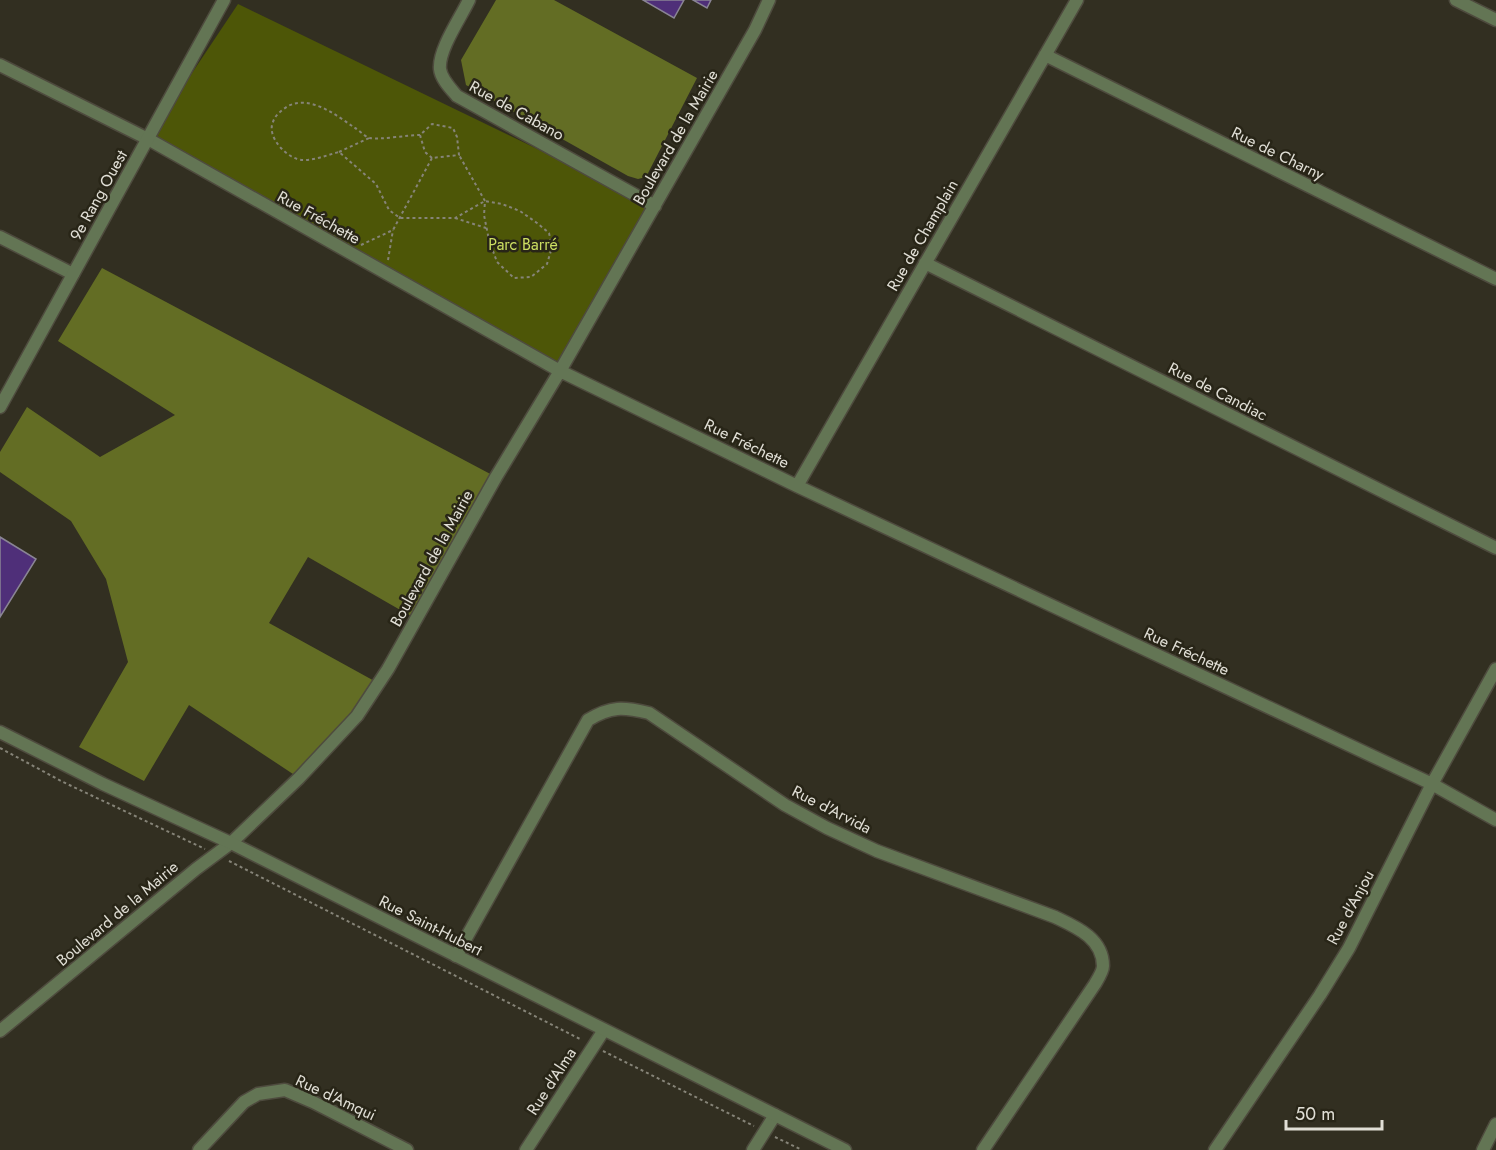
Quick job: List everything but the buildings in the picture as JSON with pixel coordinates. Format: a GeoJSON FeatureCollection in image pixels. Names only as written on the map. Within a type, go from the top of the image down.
{"type":"FeatureCollection","features":[{"type":"Feature","properties":{"kind":"street","name":"9e Rang Ouest"},"geometry":{"type":"LineString","coordinates":[[0,407],[224,0]]}},
{"type":"Feature","properties":{"kind":"street","name":"Rue de Cabano"},"geometry":{"type":"LineString","coordinates":[[469,0],[442,53],[440,69],[446,84],[457,96],[655,206]]}},
{"type":"Feature","properties":{"kind":"street","name":"Boulevard de la Mairie"},"geometry":{"type":"LineString","coordinates":[[0,1032],[231,843],[299,778],[357,717],[388,669],[496,477],[655,206],[755,30],[769,0]]}},
{"type":"Feature","properties":{"kind":"street","name":"Rue de Champlain"},"geometry":{"type":"LineString","coordinates":[[797,486],[1077,0]]}},
{"type":"Feature","properties":{"kind":"street"},"geometry":{"type":"LineString","coordinates":[[1456,0],[1496,20]]}},
{"type":"Feature","properties":{"kind":"street","name":"Rue de Charny"},"geometry":{"type":"LineString","coordinates":[[1045,55],[1496,279]]}},
{"type":"Feature","properties":{"kind":"street","name":"Rue Fréchette"},"geometry":{"type":"LineString","coordinates":[[0,65],[148,139],[560,371],[797,486],[1432,784],[1496,820]]}},
{"type":"Feature","properties":{"kind":"street"},"geometry":{"type":"LineString","coordinates":[[0,237],[73,274]]}},
{"type":"Feature","properties":{"kind":"street","name":"Rue de Candiac"},"geometry":{"type":"LineString","coordinates":[[925,263],[1496,548]]}},
{"type":"Feature","properties":{"kind":"street","name":"Rue d'Anjou"},"geometry":{"type":"LineString","coordinates":[[1215,1150],[1320,995],[1348,948],[1432,784],[1496,669]]}},
{"type":"Feature","properties":{"kind":"street","name":"Rue d'Arvida"},"geometry":{"type":"LineString","coordinates":[[456,956],[588,720],[604,710],[626,708],[649,713],[785,805],[827,828],[877,851],[1055,916],[1083,930],[1099,946],[1103,967],[1095,984],[983,1150]]}},
{"type":"Feature","properties":{"kind":"street","name":"Rue Saint-Hubert"},"geometry":{"type":"LineString","coordinates":[[0,732],[103,784],[231,843],[845,1150]]}},
{"type":"Feature","properties":{"kind":"street","name":"Rue d'Alma"},"geometry":{"type":"LineString","coordinates":[[526,1150],[604,1030]]}},
{"type":"Feature","properties":{"kind":"street","name":"Rue d'Amqui"},"geometry":{"type":"LineString","coordinates":[[199,1150],[244,1102],[258,1094],[285,1090],[314,1102],[407,1150]]}},
{"type":"Feature","properties":{"kind":"street"},"geometry":{"type":"LineString","coordinates":[[753,1150],[775,1115]]}},
{"type":"Feature","properties":{"kind":"street"},"geometry":{"type":"LineString","coordinates":[[1483,1150],[1496,1124]]}},
{"type":"Feature","properties":{"kind":"path"},"geometry":{"type":"LineString","coordinates":[[369,138],[333,113],[308,102],[296,102],[285,108],[274,118],[271,127],[275,141],[300,161],[339,152],[369,138],[420,135],[432,124],[453,128],[457,137],[459,155],[485,201],[486,228],[497,262],[514,278],[531,277],[547,264],[552,247],[549,233],[520,211],[485,201],[455,218]]}},
{"type":"Feature","properties":{"kind":"path"},"geometry":{"type":"LineString","coordinates":[[420,135],[425,152],[432,158],[459,155]]}},
{"type":"Feature","properties":{"kind":"path"},"geometry":{"type":"LineString","coordinates":[[339,152],[376,184],[389,210],[400,218],[455,218],[486,228]]}},
{"type":"Feature","properties":{"kind":"path"},"geometry":{"type":"LineString","coordinates":[[386,273],[393,230],[432,158]]}},
{"type":"Feature","properties":{"kind":"path"},"geometry":{"type":"LineString","coordinates":[[348,252],[393,230]]}},
{"type":"Feature","properties":{"kind":"path","name":"Rue Saint-Hubert"},"geometry":{"type":"LineString","coordinates":[[0,748],[63,782],[216,854],[802,1150]]}},
{"type":"Feature","properties":{"kind":"green space"},"geometry":{"type":"Polygon","coordinates":[[[496,0],[554,0],[697,78],[646,177],[638,179],[628,176],[466,85],[461,60],[496,0]]]}},
{"type":"Feature","properties":{"kind":"green space","name":"Parc Barré"},"geometry":{"type":"Polygon","coordinates":[[[238,4],[655,206],[560,371],[148,139],[238,4]]]}},
{"type":"Feature","properties":{"kind":"green space"},"geometry":{"type":"Polygon","coordinates":[[[102,268],[496,477],[416,619],[308,557],[269,623],[378,683],[299,778],[189,705],[144,781],[79,747],[128,662],[106,579],[71,521],[0,472],[0,452],[27,407],[100,457],[175,415],[58,341],[102,268]]]}}]}
